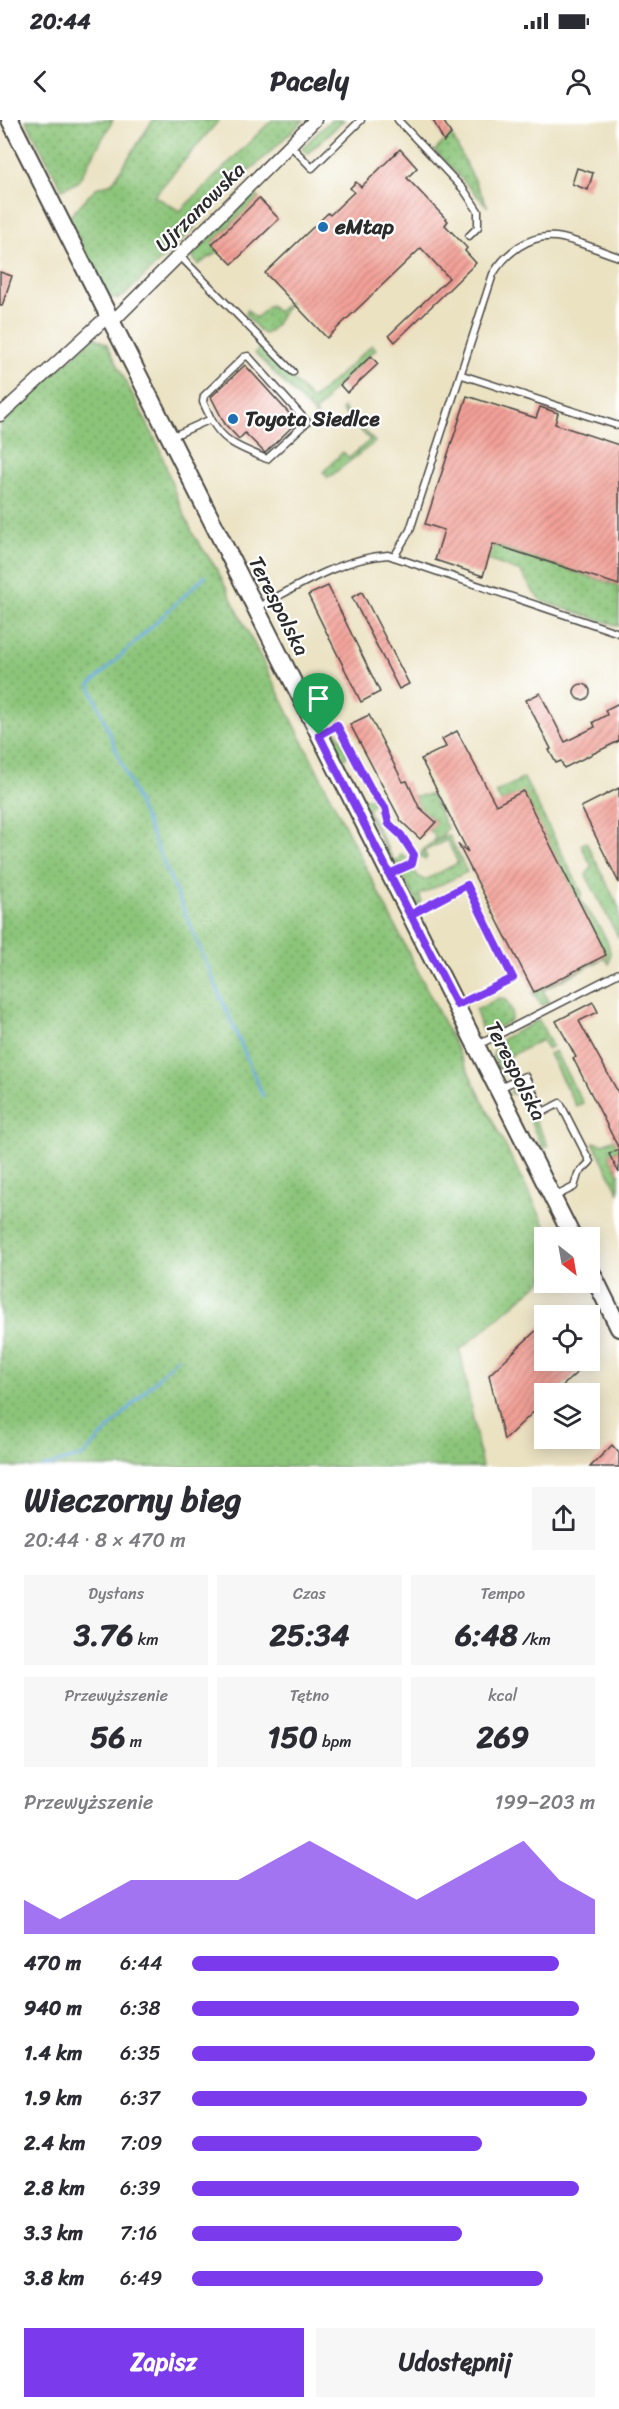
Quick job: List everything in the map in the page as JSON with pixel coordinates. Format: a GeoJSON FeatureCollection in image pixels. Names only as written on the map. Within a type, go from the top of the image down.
{"type":"FeatureCollection","features":[{"type":"Feature","properties":{"kind":"street","name":"Terespolska"},"geometry":{"type":"LineString","coordinates":[[10,120],[389,874],[500,1088],[568,1227]]}},
{"type":"Feature","properties":{"kind":"street","name":"Ujrzanowska"},"geometry":{"type":"LineString","coordinates":[[0,415],[180,256],[315,120]]}},
{"type":"Feature","properties":{"kind":"street"},"geometry":{"type":"LineString","coordinates":[[600,1289],[619,1328]]}},
{"type":"Feature","properties":{"kind":"lane"},"geometry":{"type":"LineString","coordinates":[[290,145],[312,168],[361,120]]}},
{"type":"Feature","properties":{"kind":"lane"},"geometry":{"type":"LineString","coordinates":[[398,120],[464,190],[478,211],[478,227],[469,236]]}},
{"type":"Feature","properties":{"kind":"lane"},"geometry":{"type":"LineString","coordinates":[[394,557],[410,530],[493,274],[501,262],[512,251],[531,241],[556,237],[619,257]]}},
{"type":"Feature","properties":{"kind":"lane"},"geometry":{"type":"LineString","coordinates":[[180,256],[293,372]]}},
{"type":"Feature","properties":{"kind":"lane"},"geometry":{"type":"LineString","coordinates":[[248,356],[307,422],[267,459],[227,441],[219,433],[211,418],[203,402],[204,396],[244,357],[248,356]]}},
{"type":"Feature","properties":{"kind":"lane"},"geometry":{"type":"LineString","coordinates":[[462,375],[619,426]]}},
{"type":"Feature","properties":{"kind":"lane"},"geometry":{"type":"LineString","coordinates":[[170,438],[211,418]]}},
{"type":"Feature","properties":{"kind":"lane"},"geometry":{"type":"LineString","coordinates":[[255,608],[337,567],[369,556],[394,557],[619,633]]}},
{"type":"Feature","properties":{"kind":"lane"},"geometry":{"type":"LineString","coordinates":[[319,735],[337,725],[372,791],[385,808],[389,824],[401,835],[414,855],[412,864],[389,874]]}},
{"type":"Feature","properties":{"kind":"lane"},"geometry":{"type":"LineString","coordinates":[[410,915],[467,885],[513,978],[457,1005]]}},
{"type":"Feature","properties":{"kind":"lane"},"geometry":{"type":"LineString","coordinates":[[478,1045],[619,973]]}},
{"type":"Feature","properties":{"kind":"lane"},"geometry":{"type":"LineString","coordinates":[[500,1088],[525,1076],[543,1112],[560,1103],[590,1162],[578,1174],[574,1187],[553,1198]]}},
{"type":"Feature","properties":{"kind":"green space"},"geometry":{"type":"Polygon","coordinates":[[[26,120],[113,120],[78,182],[62,189],[26,120]]]}},
{"type":"Feature","properties":{"kind":"green space"},"geometry":{"type":"Polygon","coordinates":[[[153,120],[219,120],[154,196],[180,211],[272,120],[304,120],[199,218],[193,229],[125,295],[118,299],[105,295],[69,217],[96,188],[112,183],[153,120]]]}},
{"type":"Feature","properties":{"kind":"green space"},"geometry":{"type":"Polygon","coordinates":[[[331,120],[344,120],[307,154],[302,148],[331,120]]]}},
{"type":"Feature","properties":{"kind":"green space"},"geometry":{"type":"Polygon","coordinates":[[[451,134],[488,207],[435,151],[451,134]]]}},
{"type":"Feature","properties":{"kind":"green space"},"geometry":{"type":"Polygon","coordinates":[[[254,193],[259,198],[212,243],[219,251],[198,265],[192,256],[254,193]]]}},
{"type":"Feature","properties":{"kind":"green space"},"geometry":{"type":"Polygon","coordinates":[[[289,302],[290,304],[276,324],[265,334],[246,315],[247,310],[256,318],[270,305],[278,312],[289,302]]]}},
{"type":"Feature","properties":{"kind":"green space"},"geometry":{"type":"Polygon","coordinates":[[[94,337],[107,344],[159,447],[177,498],[194,536],[216,568],[546,1227],[534,1227],[534,1287],[460,1350],[482,1467],[0,1467],[0,425],[94,337]]]}},
{"type":"Feature","properties":{"kind":"green space"},"geometry":{"type":"Polygon","coordinates":[[[372,345],[376,349],[328,395],[325,402],[315,412],[318,418],[255,353],[261,346],[312,400],[372,345]]]}},
{"type":"Feature","properties":{"kind":"green space"},"geometry":{"type":"Polygon","coordinates":[[[343,408],[375,442],[328,478],[323,472],[343,452],[349,458],[370,440],[342,411],[343,408]]]}},
{"type":"Feature","properties":{"kind":"green space"},"geometry":{"type":"Polygon","coordinates":[[[493,545],[619,586],[619,626],[544,602],[535,594],[521,572],[488,560],[493,545]]]}},
{"type":"Feature","properties":{"kind":"green space"},"geometry":{"type":"Polygon","coordinates":[[[337,732],[349,754],[343,760],[363,800],[372,797],[375,799],[368,810],[395,863],[401,855],[407,858],[402,864],[393,865],[329,737],[332,733],[337,732]]]}},
{"type":"Feature","properties":{"kind":"green space"},"geometry":{"type":"Polygon","coordinates":[[[524,778],[582,893],[580,898],[605,937],[610,955],[609,964],[605,958],[543,990],[549,1002],[542,1005],[533,993],[606,955],[523,792],[501,802],[496,792],[524,778]]]}},
{"type":"Feature","properties":{"kind":"green space"},"geometry":{"type":"Polygon","coordinates":[[[431,795],[447,828],[442,836],[434,841],[435,836],[429,830],[436,822],[419,807],[414,796],[431,795]]]}},
{"type":"Feature","properties":{"kind":"green space"},"geometry":{"type":"Polygon","coordinates":[[[449,835],[467,872],[419,895],[422,902],[418,905],[402,874],[412,869],[425,880],[458,863],[447,840],[424,851],[427,857],[425,860],[420,856],[427,846],[449,835]]]}},
{"type":"Feature","properties":{"kind":"green space"},"geometry":{"type":"Polygon","coordinates":[[[586,842],[619,908],[619,939],[586,875],[592,867],[581,845],[586,842]]]}},
{"type":"Feature","properties":{"kind":"green space"},"geometry":{"type":"Polygon","coordinates":[[[499,998],[506,1000],[512,1011],[511,1020],[496,1029],[482,1031],[476,1010],[499,998]]]}},
{"type":"Feature","properties":{"kind":"green space"},"geometry":{"type":"Polygon","coordinates":[[[539,1020],[552,1046],[547,1049],[542,1040],[504,1059],[507,1066],[499,1070],[493,1056],[495,1049],[504,1038],[539,1020]]]}},
{"type":"Feature","properties":{"kind":"green space"},"geometry":{"type":"Polygon","coordinates":[[[555,1051],[583,1103],[576,1106],[549,1054],[555,1051]]]}},
{"type":"Feature","properties":{"kind":"green space"},"geometry":{"type":"Polygon","coordinates":[[[516,1086],[548,1146],[543,1149],[518,1095],[510,1093],[516,1086]]]}},
{"type":"Feature","properties":{"kind":"green space"},"geometry":{"type":"Polygon","coordinates":[[[617,1138],[619,1149],[609,1154],[619,1173],[619,1193],[593,1142],[603,1144],[617,1138]]]}},
{"type":"Feature","properties":{"kind":"building"},"geometry":{"type":"Polygon","coordinates":[[[433,120],[443,120],[451,134],[444,142],[433,120]]]}},
{"type":"Feature","properties":{"kind":"building"},"geometry":{"type":"Polygon","coordinates":[[[400,149],[417,168],[407,178],[448,221],[445,225],[467,248],[465,251],[476,263],[395,342],[389,335],[449,278],[421,248],[327,338],[265,273],[328,213],[330,215],[354,192],[350,188],[356,182],[361,187],[400,149]]]}},
{"type":"Feature","properties":{"kind":"building"},"geometry":{"type":"Polygon","coordinates":[[[577,168],[593,173],[588,190],[572,184],[577,168]]]}},
{"type":"Feature","properties":{"kind":"building"},"geometry":{"type":"Polygon","coordinates":[[[259,198],[279,219],[232,264],[212,244],[259,198]]]}},
{"type":"Feature","properties":{"kind":"building"},"geometry":{"type":"Polygon","coordinates":[[[0,272],[12,276],[2,306],[0,306],[0,272]]]}},
{"type":"Feature","properties":{"kind":"building"},"geometry":{"type":"Polygon","coordinates":[[[371,356],[378,364],[347,393],[340,385],[371,356]]]}},
{"type":"Feature","properties":{"kind":"building"},"geometry":{"type":"Polygon","coordinates":[[[245,365],[297,422],[265,453],[245,433],[239,439],[225,424],[211,397],[245,365]]]}},
{"type":"Feature","properties":{"kind":"building"},"geometry":{"type":"Polygon","coordinates":[[[467,396],[536,418],[540,407],[558,413],[555,424],[619,445],[619,585],[493,544],[483,576],[435,560],[444,530],[425,524],[467,396]]]}},
{"type":"Feature","properties":{"kind":"building"},"geometry":{"type":"Polygon","coordinates":[[[328,586],[380,692],[361,702],[308,595],[328,586]]]}},
{"type":"Feature","properties":{"kind":"building"},"geometry":{"type":"Polygon","coordinates":[[[362,592],[409,684],[399,689],[352,597],[362,592]]]}},
{"type":"Feature","properties":{"kind":"building"},"geometry":{"type":"Polygon","coordinates":[[[579,684],[585,684],[590,692],[588,698],[579,700],[574,695],[574,689],[579,684]]]}},
{"type":"Feature","properties":{"kind":"building"},"geometry":{"type":"Polygon","coordinates":[[[540,693],[565,742],[595,727],[593,722],[607,715],[605,710],[619,703],[619,741],[564,768],[561,761],[556,763],[526,700],[540,693]]]}},
{"type":"Feature","properties":{"kind":"building"},"geometry":{"type":"Polygon","coordinates":[[[369,715],[403,782],[407,781],[419,807],[436,822],[420,839],[401,821],[350,724],[369,715]]]}},
{"type":"Feature","properties":{"kind":"building"},"geometry":{"type":"Polygon","coordinates":[[[457,731],[496,805],[523,791],[606,955],[534,992],[458,844],[468,852],[421,759],[446,747],[442,739],[457,731]]]}},
{"type":"Feature","properties":{"kind":"building"},"geometry":{"type":"Polygon","coordinates":[[[619,788],[619,883],[581,807],[619,788]]]}},
{"type":"Feature","properties":{"kind":"building"},"geometry":{"type":"Polygon","coordinates":[[[593,1002],[598,1012],[579,1021],[619,1094],[619,1149],[573,1058],[576,1057],[556,1021],[593,1002]]]}},
{"type":"Feature","properties":{"kind":"building"},"geometry":{"type":"Polygon","coordinates":[[[619,1149],[619,1173],[609,1154],[619,1149]]]}},
{"type":"Feature","properties":{"kind":"building"},"geometry":{"type":"Polygon","coordinates":[[[534,1332],[534,1371],[578,1371],[566,1383],[534,1383],[534,1412],[504,1440],[489,1375],[534,1332]]]}},
{"type":"Feature","properties":{"kind":"building"},"geometry":{"type":"Polygon","coordinates":[[[612,1445],[619,1453],[619,1467],[590,1467],[612,1445]]]}},
{"type":"Feature","properties":{"kind":"waterway"},"geometry":{"type":"LineString","coordinates":[[205,576],[90,685],[263,1096]]}},
{"type":"Feature","properties":{"kind":"waterway"},"geometry":{"type":"LineString","coordinates":[[43,1467],[83,1456],[177,1358]]}},
{"type":"Feature","properties":{"kind":"place","name":"eMtap"},"geometry":{"type":"Point","coordinates":[323,227]}},
{"type":"Feature","properties":{"kind":"place","name":"Toyota Siedlce"},"geometry":{"type":"Point","coordinates":[233,419]}},
{"type":"Feature","properties":{"kind":"route"},"geometry":{"type":"LineString","coordinates":[[319,735],[337,725],[372,791],[385,808],[389,824],[398,831],[414,855],[412,864],[389,874],[410,915],[467,885],[513,978],[457,1005],[410,915],[389,874],[319,735]]}}]}
